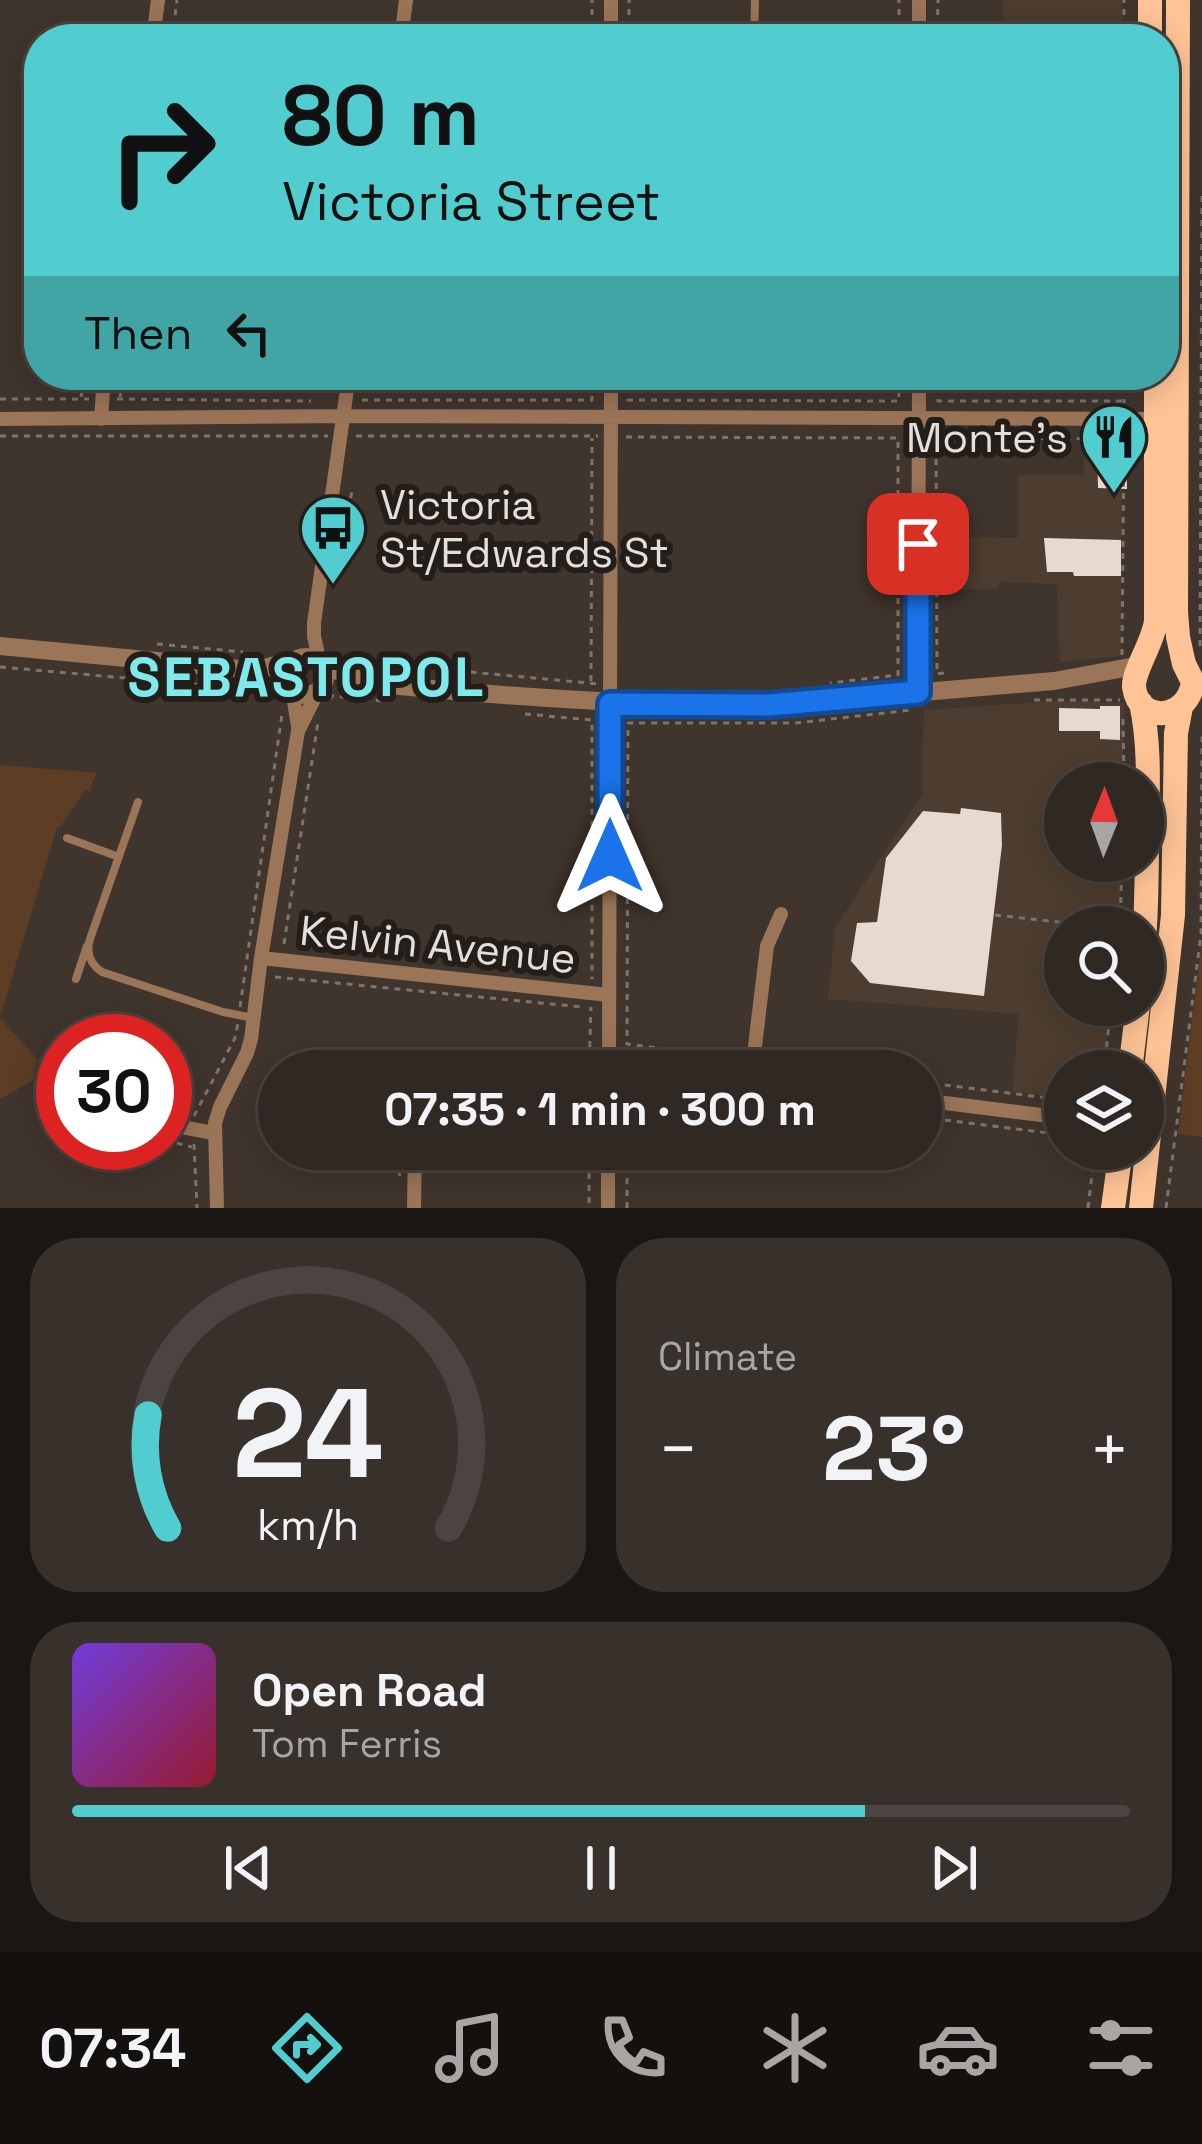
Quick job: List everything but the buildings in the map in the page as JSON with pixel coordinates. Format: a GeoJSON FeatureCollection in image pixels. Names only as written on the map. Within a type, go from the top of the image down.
{"type":"FeatureCollection","features":[{"type":"Feature","properties":{"kind":"highway"},"geometry":{"type":"LineString","coordinates":[[1146,906],[1145,722],[1131,691],[1156,621],[1156,390]]}},
{"type":"Feature","properties":{"kind":"highway"},"geometry":{"type":"LineString","coordinates":[[1156,1050],[1172,915],[1176,733],[1181,707],[1192,689],[1192,658],[1178,638],[1176,612],[1177,390]]}},
{"type":"Feature","properties":{"kind":"highway"},"geometry":{"type":"LineString","coordinates":[[1131,691],[1150,658],[1192,658]]}},
{"type":"Feature","properties":{"kind":"highway"},"geometry":{"type":"LineString","coordinates":[[1131,691],[1151,711],[1181,707]]}},
{"type":"Feature","properties":{"kind":"highway"},"geometry":{"type":"LineString","coordinates":[[1113,1208],[1118,1170]]}},
{"type":"Feature","properties":{"kind":"highway"},"geometry":{"type":"LineString","coordinates":[[1141,1208],[1144,1170]]}},
{"type":"Feature","properties":{"kind":"street"},"geometry":{"type":"LineString","coordinates":[[100,419],[102,390]]}},
{"type":"Feature","properties":{"kind":"street"},"geometry":{"type":"LineString","coordinates":[[217,1208],[214,1133],[220,1107],[250,1046],[246,1017],[261,958],[298,731],[324,692],[314,623],[347,390]]}},
{"type":"Feature","properties":{"kind":"street"},"geometry":{"type":"LineString","coordinates":[[609,1050],[610,390]]}},
{"type":"Feature","properties":{"kind":"street"},"geometry":{"type":"LineString","coordinates":[[918,692],[919,390]]}},
{"type":"Feature","properties":{"kind":"street"},"geometry":{"type":"LineString","coordinates":[[0,418],[1157,419]]}},
{"type":"Feature","properties":{"kind":"street"},"geometry":{"type":"LineString","coordinates":[[298,731],[287,695],[288,673],[314,623]]}},
{"type":"Feature","properties":{"kind":"street"},"geometry":{"type":"LineString","coordinates":[[0,646],[240,669],[308,657],[373,682]]}},
{"type":"Feature","properties":{"kind":"street"},"geometry":{"type":"LineString","coordinates":[[240,669],[287,695],[373,682],[769,705],[1054,681],[1131,691]]}},
{"type":"Feature","properties":{"kind":"street"},"geometry":{"type":"LineString","coordinates":[[754,1050],[767,946],[781,914]]}},
{"type":"Feature","properties":{"kind":"street","name":"Kelvin Avenue"},"geometry":{"type":"LineString","coordinates":[[261,958],[591,1000],[609,995]]}},
{"type":"Feature","properties":{"kind":"street"},"geometry":{"type":"LineString","coordinates":[[942,1103],[1044,1115]]}},
{"type":"Feature","properties":{"kind":"street"},"geometry":{"type":"LineString","coordinates":[[192,1129],[214,1133]]}},
{"type":"Feature","properties":{"kind":"street"},"geometry":{"type":"LineString","coordinates":[[414,1208],[415,1170]]}},
{"type":"Feature","properties":{"kind":"street"},"geometry":{"type":"LineString","coordinates":[[608,1170],[608,1208]]}},
{"type":"Feature","properties":{"kind":"lane"},"geometry":{"type":"LineString","coordinates":[[76,979],[138,802]]}},
{"type":"Feature","properties":{"kind":"lane"},"geometry":{"type":"LineString","coordinates":[[67,838],[119,857]]}},
{"type":"Feature","properties":{"kind":"lane"},"geometry":{"type":"LineString","coordinates":[[90,938],[88,952],[100,970],[246,1017]]}},
{"type":"Feature","properties":{"kind":"path"},"geometry":{"type":"LineString","coordinates":[[1192,658],[1202,415],[1202,192]]}},
{"type":"Feature","properties":{"kind":"path"},"geometry":{"type":"LineString","coordinates":[[81,399],[82,390]]}},
{"type":"Feature","properties":{"kind":"path"},"geometry":{"type":"LineString","coordinates":[[120,399],[122,390]]}},
{"type":"Feature","properties":{"kind":"path"},"geometry":{"type":"LineString","coordinates":[[360,400],[592,400],[592,390]]}},
{"type":"Feature","properties":{"kind":"path"},"geometry":{"type":"LineString","coordinates":[[628,390],[628,400],[898,400],[898,390]]}},
{"type":"Feature","properties":{"kind":"path"},"geometry":{"type":"LineString","coordinates":[[938,390],[938,400],[1124,400],[1124,390]]}},
{"type":"Feature","properties":{"kind":"path"},"geometry":{"type":"LineString","coordinates":[[0,399],[325,402]]}},
{"type":"Feature","properties":{"kind":"path"},"geometry":{"type":"LineString","coordinates":[[0,436],[898,438],[898,675],[815,684]]}},
{"type":"Feature","properties":{"kind":"path"},"geometry":{"type":"LineString","coordinates":[[591,683],[592,436]]}},
{"type":"Feature","properties":{"kind":"path"},"geometry":{"type":"LineString","coordinates":[[937,674],[936,438],[1124,439],[1131,691],[1126,762]]}},
{"type":"Feature","properties":{"kind":"path"},"geometry":{"type":"LineString","coordinates":[[347,522],[352,490]]}},
{"type":"Feature","properties":{"kind":"path"},"geometry":{"type":"LineString","coordinates":[[160,644],[252,652]]}},
{"type":"Feature","properties":{"kind":"path"},"geometry":{"type":"LineString","coordinates":[[362,662],[591,683],[610,694]]}},
{"type":"Feature","properties":{"kind":"path"},"geometry":{"type":"LineString","coordinates":[[0,667],[287,695],[246,1017],[194,1113],[197,1208]]}},
{"type":"Feature","properties":{"kind":"path"},"geometry":{"type":"LineString","coordinates":[[1028,700],[1123,700],[1131,691]]}},
{"type":"Feature","properties":{"kind":"path"},"geometry":{"type":"LineString","coordinates":[[283,952],[324,692]]}},
{"type":"Feature","properties":{"kind":"path"},"geometry":{"type":"LineString","coordinates":[[590,1050],[592,720]]}},
{"type":"Feature","properties":{"kind":"path"},"geometry":{"type":"LineString","coordinates":[[628,723],[627,1044],[661,1050]]}},
{"type":"Feature","properties":{"kind":"path"},"geometry":{"type":"LineString","coordinates":[[1166,1208],[1201,934],[1202,733]]}},
{"type":"Feature","properties":{"kind":"path"},"geometry":{"type":"LineString","coordinates":[[995,915],[1044,920]]}},
{"type":"Feature","properties":{"kind":"path"},"geometry":{"type":"LineString","coordinates":[[274,977],[591,1000]]}},
{"type":"Feature","properties":{"kind":"path"},"geometry":{"type":"LineString","coordinates":[[942,1085],[1044,1097]]}},
{"type":"Feature","properties":{"kind":"path"},"geometry":{"type":"LineString","coordinates":[[942,1120],[1044,1132]]}},
{"type":"Feature","properties":{"kind":"path"},"geometry":{"type":"LineString","coordinates":[[399,1170],[401,1179]]}},
{"type":"Feature","properties":{"kind":"path"},"geometry":{"type":"LineString","coordinates":[[589,1170],[590,1208]]}},
{"type":"Feature","properties":{"kind":"path"},"geometry":{"type":"LineString","coordinates":[[627,1170],[627,1208]]}},
{"type":"Feature","properties":{"kind":"path"},"geometry":{"type":"LineString","coordinates":[[1088,1208],[1093,1170]]}},
{"type":"Feature","properties":{"kind":"shaded area"},"geometry":{"type":"Polygon","coordinates":[[[1003,0],[1122,0],[1122,24],[1004,24],[1003,0]]]}},
{"type":"Feature","properties":{"kind":"shaded area"},"geometry":{"type":"Polygon","coordinates":[[[1085,440],[1122,441],[1121,656],[1060,662],[1057,584],[999,582],[998,589],[939,589],[938,537],[1018,538],[1018,475],[1084,475],[1085,440]]]}},
{"type":"Feature","properties":{"kind":"shaded area"},"geometry":{"type":"Polygon","coordinates":[[[1054,701],[1124,703],[1123,762],[1044,762],[1044,882],[1120,882],[1120,906],[1044,906],[1044,1026],[1108,1026],[1106,1050],[1044,1050],[1044,1095],[1012,1091],[1019,1014],[828,999],[835,928],[922,795],[924,710],[1054,701]]]}},
{"type":"Feature","properties":{"kind":"shaded area"},"geometry":{"type":"Polygon","coordinates":[[[0,765],[98,773],[90,792],[85,790],[57,827],[0,1017],[0,765]]]}},
{"type":"Feature","properties":{"kind":"shaded area"},"geometry":{"type":"Polygon","coordinates":[[[1202,941],[1202,1137],[1178,1134],[1202,941]]]}},
{"type":"Feature","properties":{"kind":"shaded area"},"geometry":{"type":"Polygon","coordinates":[[[0,1018],[36,1058],[36,1064],[33,1080],[0,1099],[0,1018]]]}},
{"type":"Feature","properties":{"kind":"place","name":"Monte's"},"geometry":{"type":"Point","coordinates":[1114,496]}},
{"type":"Feature","properties":{"kind":"place","name":"Victoria St/Edwards St"},"geometry":{"type":"Point","coordinates":[333,587]}},
{"type":"Feature","properties":{"kind":"district","name":"SEBASTOPOL"},"geometry":{"type":"Point","coordinates":[307,677]}},
{"type":"Feature","properties":{"kind":"route"},"geometry":{"type":"LineString","coordinates":[[610,856],[610,704],[769,705],[918,692],[918,544]]}}]}
